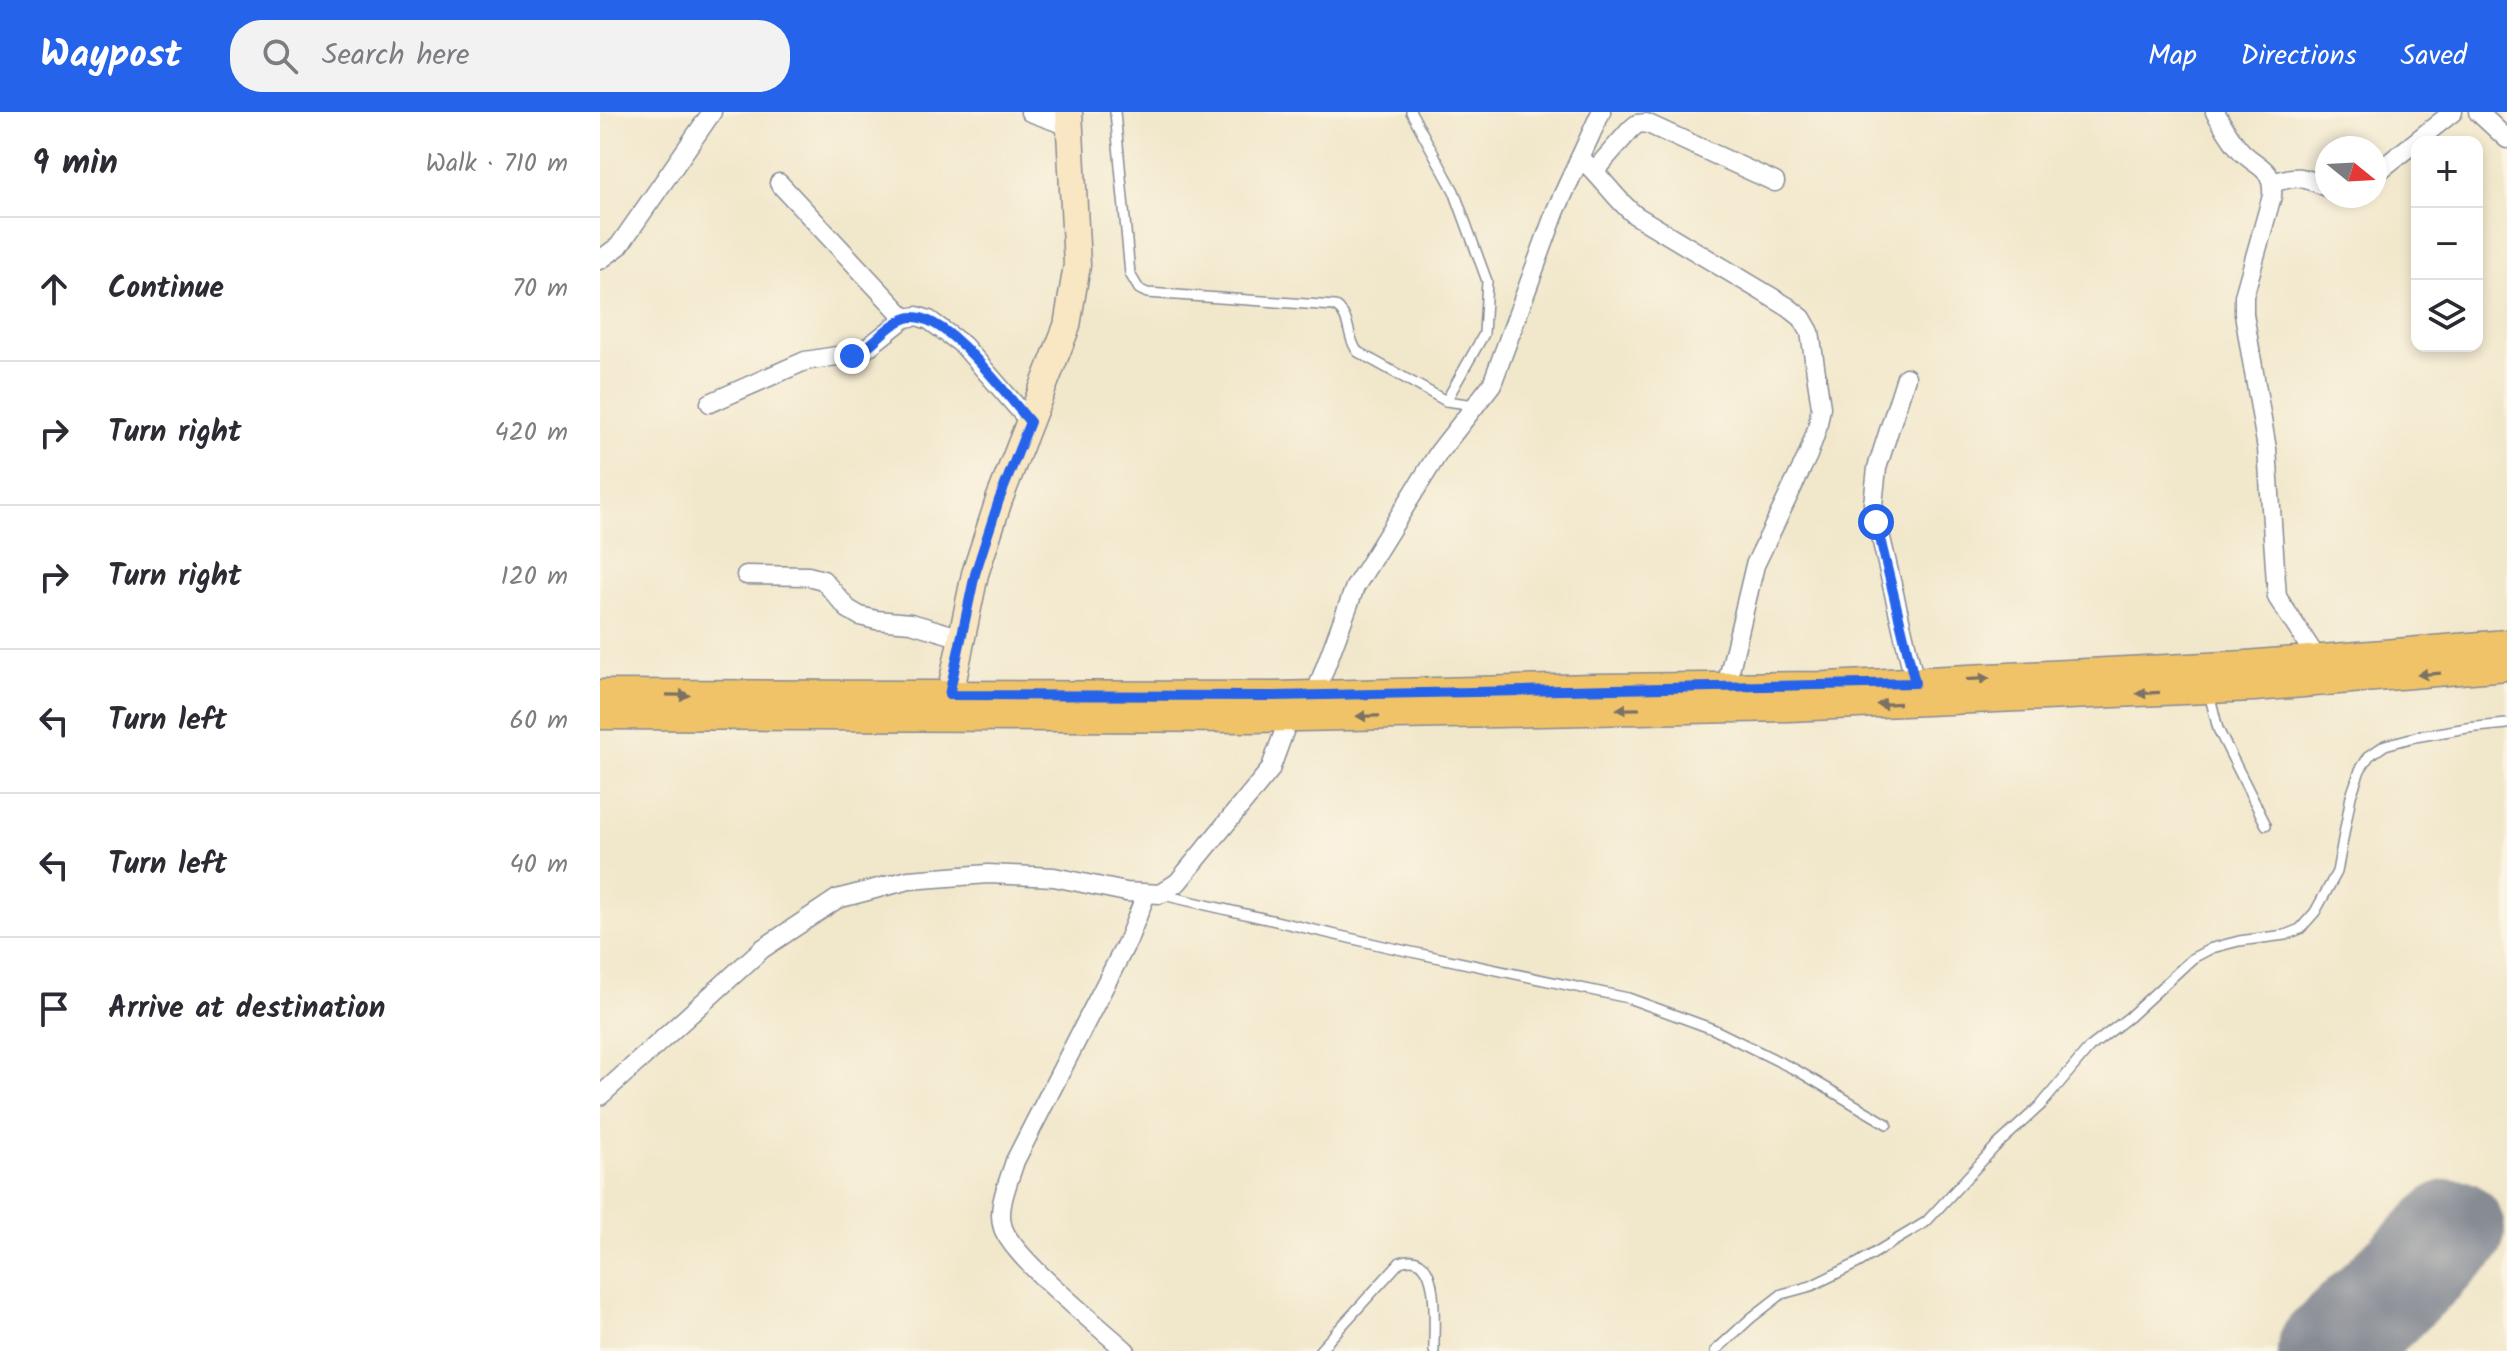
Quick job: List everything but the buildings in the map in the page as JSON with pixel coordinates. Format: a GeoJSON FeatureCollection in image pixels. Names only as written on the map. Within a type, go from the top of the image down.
{"type":"FeatureCollection","features":[{"type":"Feature","properties":{"kind":"main road"},"geometry":{"type":"LineString","coordinates":[[947,706],[975,574],[999,500],[1067,326],[1077,265],[1070,120]]}},
{"type":"Feature","properties":{"kind":"main road"},"geometry":{"type":"LineString","coordinates":[[600,715],[947,706],[1124,697],[2250,676],[2507,644]]}},
{"type":"Feature","properties":{"kind":"main road"},"geometry":{"type":"LineString","coordinates":[[2308,668],[2507,666]]}},
{"type":"Feature","properties":{"kind":"main road"},"geometry":{"type":"LineString","coordinates":[[600,694],[1289,718],[1857,706],[2208,690],[2250,676]]}},
{"type":"Feature","properties":{"kind":"street"},"geometry":{"type":"LineString","coordinates":[[600,260],[619,246],[712,112]]}},
{"type":"Feature","properties":{"kind":"street"},"geometry":{"type":"LineString","coordinates":[[1030,112],[1070,120]]}},
{"type":"Feature","properties":{"kind":"street"},"geometry":{"type":"LineString","coordinates":[[1588,164],[1601,112]]}},
{"type":"Feature","properties":{"kind":"street"},"geometry":{"type":"LineString","coordinates":[[2215,112],[2242,152],[2266,171],[2273,183],[2244,296],[2244,314],[2267,449],[2277,597],[2308,668]]}},
{"type":"Feature","properties":{"kind":"street"},"geometry":{"type":"LineString","coordinates":[[2387,164],[2453,112]]}},
{"type":"Feature","properties":{"kind":"street"},"geometry":{"type":"LineString","coordinates":[[2478,112],[2507,139]]}},
{"type":"Feature","properties":{"kind":"street"},"geometry":{"type":"LineString","coordinates":[[1315,695],[1355,587],[1439,452],[1492,384],[1556,210],[1588,164],[1637,124],[1646,123],[1775,182]]}},
{"type":"Feature","properties":{"kind":"street"},"geometry":{"type":"LineString","coordinates":[[1588,164],[1635,215],[1788,307],[1802,318],[1810,332],[1821,407],[1817,429],[1808,455],[1755,565],[1726,687]]}},
{"type":"Feature","properties":{"kind":"street"},"geometry":{"type":"LineString","coordinates":[[2273,183],[2292,176],[2315,182]]}},
{"type":"Feature","properties":{"kind":"street"},"geometry":{"type":"LineString","coordinates":[[779,183],[905,318]]}},
{"type":"Feature","properties":{"kind":"street"},"geometry":{"type":"LineString","coordinates":[[710,403],[805,361],[862,352],[905,318],[917,316],[929,320],[955,338],[1030,422]]}},
{"type":"Feature","properties":{"kind":"street"},"geometry":{"type":"LineString","coordinates":[[1906,377],[1877,468],[1873,504],[1915,683]]}},
{"type":"Feature","properties":{"kind":"street"},"geometry":{"type":"LineString","coordinates":[[746,575],[808,576],[823,580],[848,609],[860,616],[911,623],[962,638]]}},
{"type":"Feature","properties":{"kind":"street"},"geometry":{"type":"LineString","coordinates":[[600,1096],[762,949],[837,899],[909,880],[988,874],[1054,877],[1126,892],[1153,894],[1178,882],[1262,782],[1276,759],[1289,718]]}},
{"type":"Feature","properties":{"kind":"street"},"geometry":{"type":"LineString","coordinates":[[1126,1351],[1014,1248],[1002,1226],[1003,1198],[1015,1161],[1153,894]]}},
{"type":"Feature","properties":{"kind":"lane"},"geometry":{"type":"LineString","coordinates":[[1115,112],[1130,274],[1139,289],[1147,293],[1227,300],[1335,306],[1344,314],[1353,346],[1358,352],[1446,401],[1475,405]]}},
{"type":"Feature","properties":{"kind":"lane"},"geometry":{"type":"LineString","coordinates":[[1411,112],[1454,191],[1487,281],[1484,334],[1446,401]]}},
{"type":"Feature","properties":{"kind":"lane"},"geometry":{"type":"LineString","coordinates":[[2208,690],[2218,729],[2266,825]]}},
{"type":"Feature","properties":{"kind":"lane"},"geometry":{"type":"LineString","coordinates":[[1715,1351],[1782,1294],[1811,1286],[1858,1263],[1926,1222],[1995,1147],[2042,1104],[2089,1048],[2129,1017],[2193,958],[2212,948],[2285,935],[2300,929],[2315,912],[2337,872],[2351,796],[2360,770],[2369,756],[2385,745],[2415,737],[2507,724]]}},
{"type":"Feature","properties":{"kind":"lane"},"geometry":{"type":"LineString","coordinates":[[1153,894],[1628,998],[1713,1029],[1798,1071],[1887,1124]]}},
{"type":"Feature","properties":{"kind":"lane"},"geometry":{"type":"LineString","coordinates":[[1319,1351],[1400,1262],[1409,1259],[1427,1268],[1431,1279],[1434,1351]]}},
{"type":"Feature","properties":{"kind":"runway"},"geometry":{"type":"LineString","coordinates":[[2329,1351],[2453,1231]]}},
{"type":"Feature","properties":{"kind":"route"},"geometry":{"type":"LineString","coordinates":[[852,356],[862,352],[905,318],[917,316],[929,320],[963,345],[1030,422],[999,500],[975,574],[949,695],[1274,696],[1915,683],[1876,522]]}}]}
